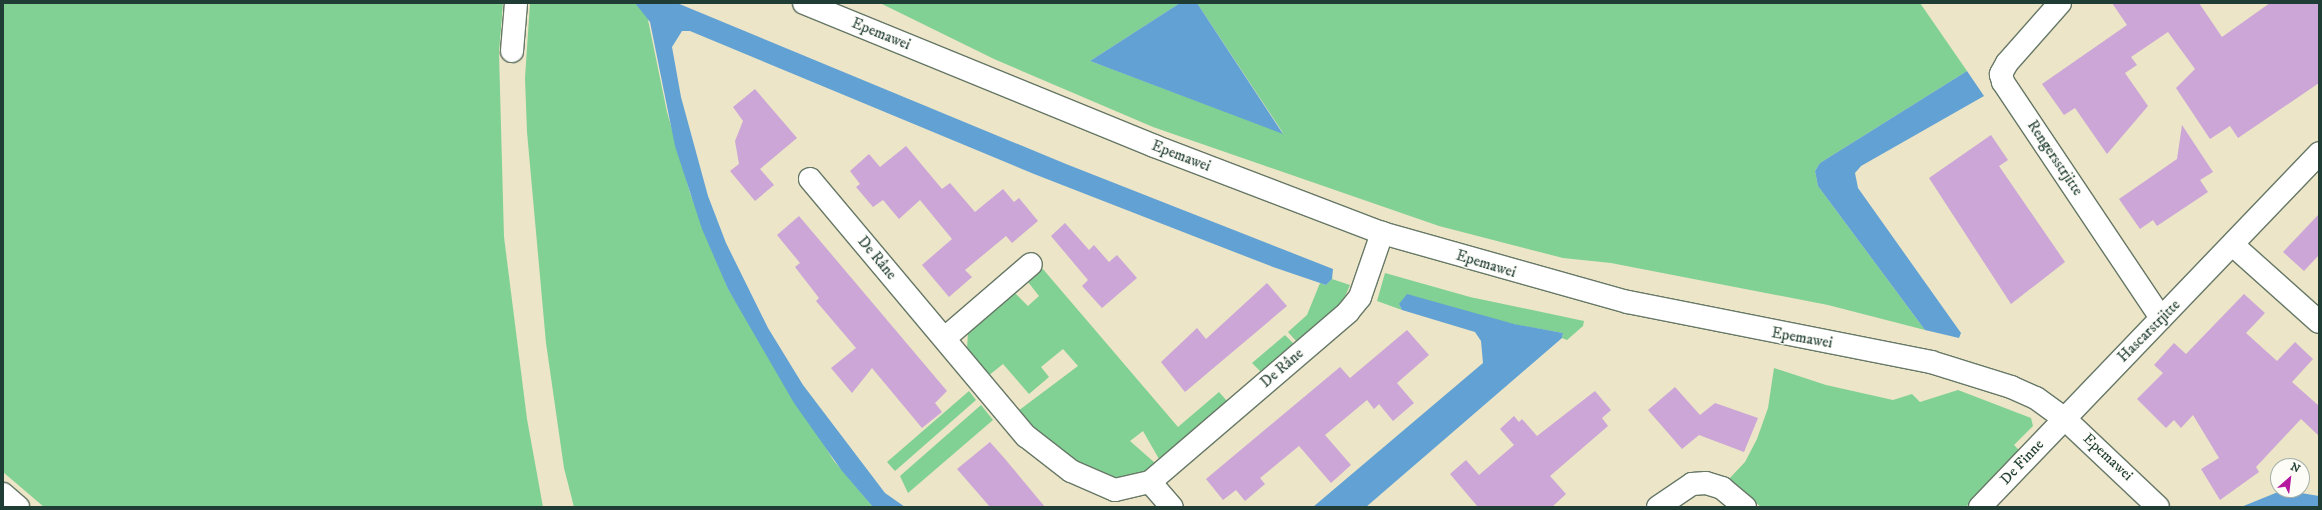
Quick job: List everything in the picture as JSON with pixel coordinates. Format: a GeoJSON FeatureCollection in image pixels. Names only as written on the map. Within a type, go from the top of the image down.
{"type":"FeatureCollection","features":[{"type":"Feature","properties":{"kind":"street"},"geometry":{"type":"LineString","coordinates":[[512,51],[516,3]]}},
{"type":"Feature","properties":{"kind":"street","name":"Epemawei"},"geometry":{"type":"LineString","coordinates":[[804,3],[1154,146],[1382,233],[1628,302],[1931,362],[2011,387],[2036,398],[2064,418],[2158,507]]}},
{"type":"Feature","properties":{"kind":"street","name":"Rengersstrjitte"},"geometry":{"type":"LineString","coordinates":[[2060,3],[2007,63],[2001,74],[2004,82],[2161,318]]}},
{"type":"Feature","properties":{"kind":"street","name":"Hascarstrjitte"},"geometry":{"type":"LineString","coordinates":[[2064,418],[2161,318],[2234,246],[2319,153]]}},
{"type":"Feature","properties":{"kind":"street","name":"De Râne"},"geometry":{"type":"LineString","coordinates":[[810,179],[1047,455],[1095,484],[1115,490],[1150,482],[1348,312],[1360,297],[1382,233]]}},
{"type":"Feature","properties":{"kind":"street"},"geometry":{"type":"LineString","coordinates":[[2234,246],[2319,322]]}},
{"type":"Feature","properties":{"kind":"street"},"geometry":{"type":"LineString","coordinates":[[945,338],[1031,264]]}},
{"type":"Feature","properties":{"kind":"street","name":"De Finne"},"geometry":{"type":"LineString","coordinates":[[1980,507],[2064,418]]}},
{"type":"Feature","properties":{"kind":"street"},"geometry":{"type":"LineString","coordinates":[[1150,482],[1172,507]]}},
{"type":"Feature","properties":{"kind":"street"},"geometry":{"type":"LineString","coordinates":[[1658,507],[1692,484],[1706,483],[1722,488],[1745,507]]}},
{"type":"Feature","properties":{"kind":"street"},"geometry":{"type":"LineString","coordinates":[[3,494],[18,507]]}},
{"type":"Feature","properties":{"kind":"green space"},"geometry":{"type":"Polygon","coordinates":[[[3,3],[503,3],[499,53],[504,237],[527,419],[543,507],[44,507],[3,472],[3,3]]]}},
{"type":"Feature","properties":{"kind":"green space"},"geometry":{"type":"Polygon","coordinates":[[[530,3],[635,3],[647,15],[667,112],[690,193],[728,289],[834,461],[873,507],[574,507],[564,468],[546,343],[527,132],[525,78],[530,3]]]}},
{"type":"Feature","properties":{"kind":"green space"},"geometry":{"type":"Polygon","coordinates":[[[880,3],[1180,3],[1090,61],[1283,133],[1197,3],[1920,3],[1967,71],[1820,163],[1815,171],[1818,186],[1925,330],[1828,305],[1611,263],[1563,258],[1439,226],[1153,127],[994,59],[880,3]]]}},
{"type":"Feature","properties":{"kind":"green space"},"geometry":{"type":"Polygon","coordinates":[[[1042,268],[1178,427],[1219,392],[1227,401],[1159,459],[1143,431],[1130,441],[1155,463],[1140,475],[1122,482],[1085,467],[1045,440],[1018,411],[1078,366],[1063,349],[1041,367],[1049,377],[1029,394],[1003,364],[988,376],[967,349],[968,332],[1014,292],[1028,306],[1039,296],[1028,282],[1042,268]]]}},
{"type":"Feature","properties":{"kind":"green space"},"geometry":{"type":"Polygon","coordinates":[[[1385,273],[1470,297],[1584,321],[1583,326],[1567,340],[1562,338],[1563,333],[1399,304],[1402,310],[1377,301],[1385,273]]]}},
{"type":"Feature","properties":{"kind":"green space"},"geometry":{"type":"Polygon","coordinates":[[[1332,279],[1350,285],[1343,301],[1297,342],[1288,332],[1307,315],[1320,283],[1326,285],[1332,279]]]}},
{"type":"Feature","properties":{"kind":"green space"},"geometry":{"type":"Polygon","coordinates":[[[1285,335],[1294,344],[1261,372],[1252,363],[1285,335]]]}},
{"type":"Feature","properties":{"kind":"green space"},"geometry":{"type":"Polygon","coordinates":[[[1774,368],[1826,385],[1893,400],[1912,394],[1920,402],[1958,390],[2031,418],[2033,426],[2014,445],[2020,451],[1966,507],[1761,507],[1728,480],[1745,462],[1757,439],[1768,408],[1774,368]]]}},
{"type":"Feature","properties":{"kind":"green space"},"geometry":{"type":"Polygon","coordinates":[[[969,391],[976,400],[895,471],[887,462],[969,391]]]}},
{"type":"Feature","properties":{"kind":"green space"},"geometry":{"type":"Polygon","coordinates":[[[981,405],[993,420],[908,493],[900,476],[981,405]]]}},
{"type":"Feature","properties":{"kind":"water"},"geometry":{"type":"Polygon","coordinates":[[[635,3],[677,3],[1066,164],[1333,269],[1332,279],[1326,285],[1273,267],[1034,174],[690,31],[682,31],[672,47],[681,97],[708,196],[726,243],[768,328],[803,385],[885,493],[905,507],[873,507],[842,471],[794,403],[728,289],[702,229],[675,146],[650,22],[635,3]]]}},
{"type":"Feature","properties":{"kind":"water"},"geometry":{"type":"Polygon","coordinates":[[[1180,3],[1197,3],[1283,134],[1090,61],[1180,3]]]}},
{"type":"Feature","properties":{"kind":"water"},"geometry":{"type":"Polygon","coordinates":[[[1967,71],[1984,96],[1861,166],[1855,173],[1858,188],[1961,333],[1959,338],[1925,330],[1818,186],[1815,171],[1820,163],[1967,71]]]}},
{"type":"Feature","properties":{"kind":"water"},"geometry":{"type":"Polygon","coordinates":[[[1407,294],[1514,324],[1563,333],[1562,338],[1366,507],[1313,507],[1483,363],[1481,341],[1475,332],[1402,310],[1399,304],[1407,294]]]}},
{"type":"Feature","properties":{"kind":"water"},"geometry":{"type":"Polygon","coordinates":[[[2310,494],[2319,496],[2319,507],[2241,507],[2270,495],[2270,498],[2310,498],[2310,494]]]}},
{"type":"Feature","properties":{"kind":"building"},"geometry":{"type":"Polygon","coordinates":[[[2112,3],[2199,3],[2222,37],[2270,3],[2319,3],[2319,83],[2238,138],[2230,126],[2210,139],[2176,88],[2195,69],[2168,32],[2131,57],[2137,65],[2125,73],[2148,106],[2107,154],[2075,108],[2064,115],[2042,84],[2127,25],[2112,3]]]}},
{"type":"Feature","properties":{"kind":"building"},"geometry":{"type":"Polygon","coordinates":[[[755,89],[797,138],[760,169],[774,185],[755,201],[730,171],[739,164],[735,141],[743,121],[733,107],[755,89]]]}},
{"type":"Feature","properties":{"kind":"building"},"geometry":{"type":"Polygon","coordinates":[[[2182,125],[2213,172],[2200,180],[2208,192],[2157,226],[2153,220],[2140,229],[2119,199],[2177,159],[2182,125]]]}},
{"type":"Feature","properties":{"kind":"building"},"geometry":{"type":"Polygon","coordinates":[[[1991,135],[2008,160],[1999,166],[2065,262],[2011,304],[1929,178],[1991,135]]]}},
{"type":"Feature","properties":{"kind":"building"},"geometry":{"type":"Polygon","coordinates":[[[906,146],[942,189],[950,183],[975,212],[1003,189],[1014,202],[1019,198],[1038,221],[1012,243],[1006,236],[965,270],[972,277],[949,297],[922,265],[952,239],[920,200],[899,219],[883,200],[873,207],[856,187],[860,184],[850,171],[869,154],[880,167],[906,146]]]}},
{"type":"Feature","properties":{"kind":"building"},"geometry":{"type":"Polygon","coordinates":[[[2319,214],[2319,255],[2304,271],[2283,252],[2319,214]]]}},
{"type":"Feature","properties":{"kind":"building"},"geometry":{"type":"Polygon","coordinates":[[[799,216],[947,391],[935,403],[942,412],[922,428],[872,368],[852,393],[831,368],[856,348],[816,301],[819,298],[795,267],[800,263],[777,235],[799,216]]]}},
{"type":"Feature","properties":{"kind":"building"},"geometry":{"type":"Polygon","coordinates":[[[1065,223],[1089,250],[1094,245],[1109,262],[1117,255],[1137,278],[1102,308],[1082,286],[1088,280],[1051,236],[1065,223]]]}},
{"type":"Feature","properties":{"kind":"building"},"geometry":{"type":"Polygon","coordinates":[[[1267,283],[1287,306],[1185,392],[1161,362],[1197,328],[1206,339],[1267,283]]]}},
{"type":"Feature","properties":{"kind":"building"},"geometry":{"type":"Polygon","coordinates":[[[2244,294],[2265,313],[2246,333],[2277,361],[2295,342],[2313,359],[2292,382],[2319,406],[2319,436],[2301,419],[2256,467],[2259,472],[2220,500],[2201,469],[2219,458],[2193,415],[2181,428],[2174,420],[2166,428],[2137,399],[2163,373],[2154,365],[2174,343],[2186,354],[2244,294]]]}},
{"type":"Feature","properties":{"kind":"building"},"geometry":{"type":"Polygon","coordinates":[[[1407,330],[1429,355],[1397,383],[1414,403],[1393,421],[1379,404],[1374,409],[1367,400],[1325,435],[1351,465],[1331,483],[1299,446],[1260,478],[1265,484],[1245,501],[1236,490],[1223,500],[1206,479],[1340,367],[1350,378],[1407,330]]]}},
{"type":"Feature","properties":{"kind":"building"},"geometry":{"type":"Polygon","coordinates":[[[1675,387],[1700,415],[1715,403],[1758,418],[1744,452],[1699,435],[1682,449],[1648,410],[1675,387]]]}},
{"type":"Feature","properties":{"kind":"building"},"geometry":{"type":"Polygon","coordinates":[[[1595,391],[1611,410],[1602,418],[1608,426],[1550,476],[1566,494],[1552,507],[1478,507],[1450,474],[1466,460],[1479,475],[1514,445],[1500,429],[1514,416],[1519,422],[1522,419],[1537,436],[1595,391]]]}},
{"type":"Feature","properties":{"kind":"building"},"geometry":{"type":"Polygon","coordinates":[[[990,442],[1045,507],[990,507],[957,469],[990,442]]]}}]}
